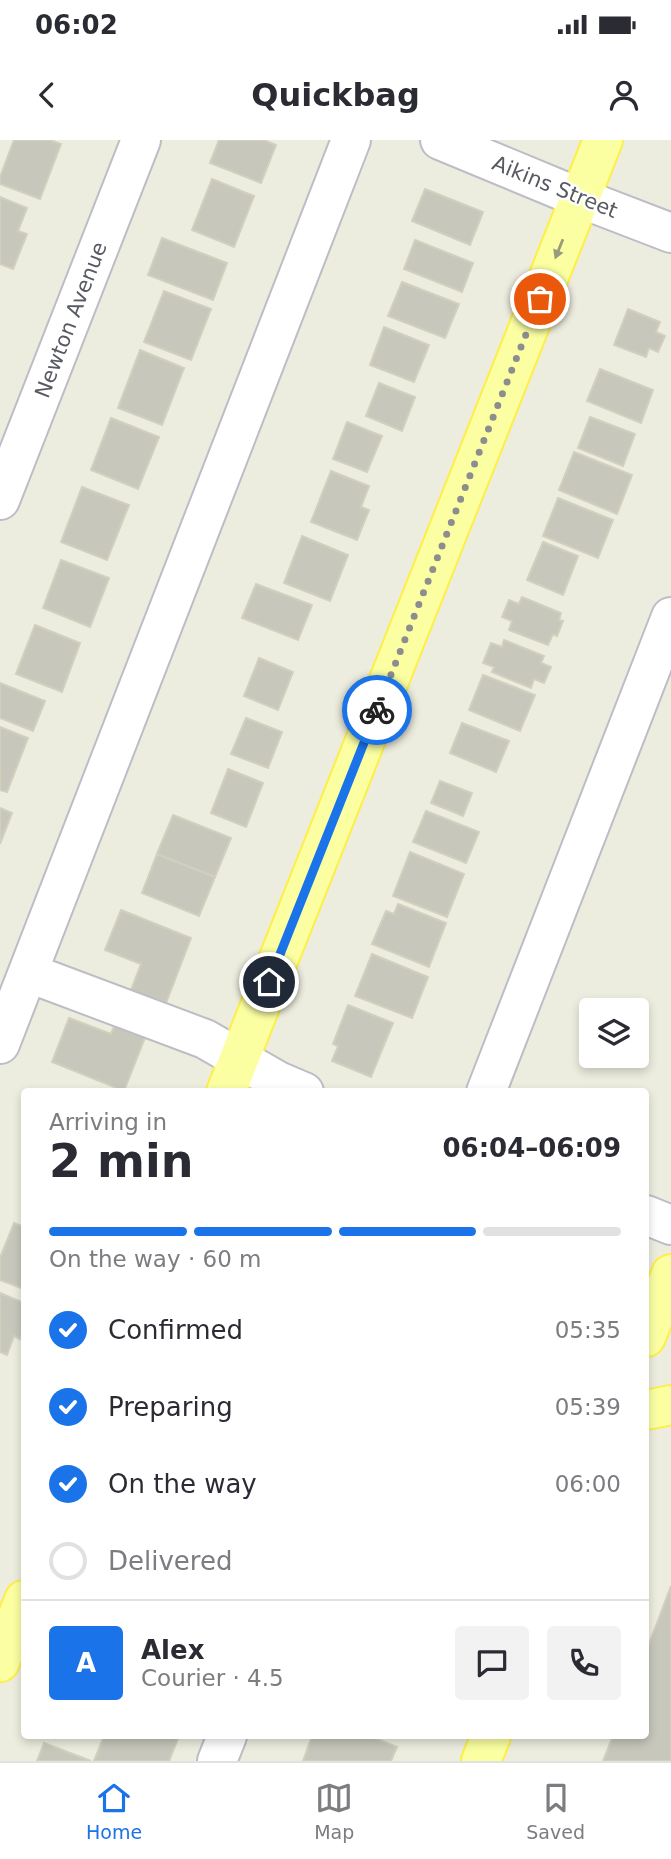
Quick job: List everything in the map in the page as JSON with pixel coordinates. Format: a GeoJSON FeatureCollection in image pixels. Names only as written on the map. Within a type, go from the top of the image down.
{"type":"FeatureCollection","features":[{"type":"Feature","properties":{"kind":"main road"},"geometry":{"type":"LineString","coordinates":[[232,1075],[603,140]]}},
{"type":"Feature","properties":{"kind":"main road"},"geometry":{"type":"LineString","coordinates":[[649,1329],[671,1274]]}},
{"type":"Feature","properties":{"kind":"main road"},"geometry":{"type":"LineString","coordinates":[[649,1409],[671,1405]]}},
{"type":"Feature","properties":{"kind":"main road"},"geometry":{"type":"LineString","coordinates":[[8,1648],[21,1609]]}},
{"type":"Feature","properties":{"kind":"main road"},"geometry":{"type":"LineString","coordinates":[[481,1761],[490,1739]]}},
{"type":"Feature","properties":{"kind":"street","name":"Newton Avenue"},"geometry":{"type":"LineString","coordinates":[[0,500],[141,140]]}},
{"type":"Feature","properties":{"kind":"street"},"geometry":{"type":"LineString","coordinates":[[0,1044],[351,140]]}},
{"type":"Feature","properties":{"kind":"street","name":"Aikins Street"},"geometry":{"type":"LineString","coordinates":[[440,140],[671,233]]}},
{"type":"Feature","properties":{"kind":"street"},"geometry":{"type":"LineString","coordinates":[[488,1088],[671,617]]}},
{"type":"Feature","properties":{"kind":"street"},"geometry":{"type":"LineString","coordinates":[[29,973],[205,1039],[232,1075],[278,1082],[294,1088]]}},
{"type":"Feature","properties":{"kind":"street"},"geometry":{"type":"LineString","coordinates":[[649,1216],[671,1224]]}},
{"type":"Feature","properties":{"kind":"street"},"geometry":{"type":"LineString","coordinates":[[217,1761],[226,1739]]}},
{"type":"Feature","properties":{"kind":"building"},"geometry":{"type":"Polygon","coordinates":[[[14,140],[50,140],[61,144],[40,199],[0,184],[0,177],[14,140]]]}},
{"type":"Feature","properties":{"kind":"building"},"geometry":{"type":"Polygon","coordinates":[[[219,140],[264,140],[276,145],[261,183],[210,163],[219,140]]]}},
{"type":"Feature","properties":{"kind":"building"},"geometry":{"type":"Polygon","coordinates":[[[212,179],[254,196],[234,247],[192,230],[212,179]]]}},
{"type":"Feature","properties":{"kind":"building"},"geometry":{"type":"Polygon","coordinates":[[[425,189],[483,212],[470,245],[412,221],[425,189]]]}},
{"type":"Feature","properties":{"kind":"building"},"geometry":{"type":"Polygon","coordinates":[[[0,197],[27,208],[18,231],[27,234],[13,269],[0,264],[0,197]]]}},
{"type":"Feature","properties":{"kind":"building"},"geometry":{"type":"Polygon","coordinates":[[[162,238],[227,263],[213,300],[148,275],[162,238]]]}},
{"type":"Feature","properties":{"kind":"building"},"geometry":{"type":"Polygon","coordinates":[[[415,240],[473,263],[462,292],[404,269],[415,240]]]}},
{"type":"Feature","properties":{"kind":"building"},"geometry":{"type":"Polygon","coordinates":[[[402,282],[459,304],[445,338],[388,316],[402,282]]]}},
{"type":"Feature","properties":{"kind":"building"},"geometry":{"type":"Polygon","coordinates":[[[164,291],[211,309],[191,360],[144,342],[164,291]]]}},
{"type":"Feature","properties":{"kind":"building"},"geometry":{"type":"Polygon","coordinates":[[[628,309],[660,322],[656,332],[665,336],[658,352],[649,348],[646,357],[614,345],[628,309]]]}},
{"type":"Feature","properties":{"kind":"building"},"geometry":{"type":"Polygon","coordinates":[[[384,327],[429,345],[414,382],[370,365],[384,327]]]}},
{"type":"Feature","properties":{"kind":"building"},"geometry":{"type":"Polygon","coordinates":[[[140,350],[184,368],[162,425],[118,408],[140,350]]]}},
{"type":"Feature","properties":{"kind":"building"},"geometry":{"type":"Polygon","coordinates":[[[600,369],[653,390],[641,423],[587,401],[600,369]]]}},
{"type":"Feature","properties":{"kind":"building"},"geometry":{"type":"Polygon","coordinates":[[[379,383],[415,397],[402,431],[366,416],[379,383]]]}},
{"type":"Feature","properties":{"kind":"building"},"geometry":{"type":"Polygon","coordinates":[[[590,417],[635,434],[623,466],[578,448],[590,417]]]}},
{"type":"Feature","properties":{"kind":"building"},"geometry":{"type":"Polygon","coordinates":[[[111,418],[159,437],[138,489],[91,470],[111,418]]]}},
{"type":"Feature","properties":{"kind":"building"},"geometry":{"type":"Polygon","coordinates":[[[347,422],[382,436],[367,472],[333,459],[347,422]]]}},
{"type":"Feature","properties":{"kind":"building"},"geometry":{"type":"Polygon","coordinates":[[[574,452],[632,475],[617,514],[559,490],[574,452]]]}},
{"type":"Feature","properties":{"kind":"building"},"geometry":{"type":"Polygon","coordinates":[[[331,471],[369,486],[361,507],[369,510],[357,540],[311,522],[331,471]]]}},
{"type":"Feature","properties":{"kind":"building"},"geometry":{"type":"Polygon","coordinates":[[[82,487],[129,505],[107,560],[61,542],[82,487]]]}},
{"type":"Feature","properties":{"kind":"building"},"geometry":{"type":"Polygon","coordinates":[[[558,498],[613,520],[598,558],[543,536],[558,498]]]}},
{"type":"Feature","properties":{"kind":"building"},"geometry":{"type":"Polygon","coordinates":[[[302,536],[348,555],[330,601],[284,583],[302,536]]]}},
{"type":"Feature","properties":{"kind":"building"},"geometry":{"type":"Polygon","coordinates":[[[543,542],[578,556],[563,595],[527,580],[543,542]]]}},
{"type":"Feature","properties":{"kind":"building"},"geometry":{"type":"Polygon","coordinates":[[[61,560],[109,578],[90,627],[43,608],[61,560]]]}},
{"type":"Feature","properties":{"kind":"building"},"geometry":{"type":"Polygon","coordinates":[[[256,584],[312,605],[298,640],[242,618],[256,584]]]}},
{"type":"Feature","properties":{"kind":"building"},"geometry":{"type":"Polygon","coordinates":[[[522,597],[561,613],[559,620],[563,621],[557,636],[553,634],[548,645],[509,630],[512,621],[502,617],[509,600],[519,604],[522,597]]]}},
{"type":"Feature","properties":{"kind":"building"},"geometry":{"type":"Polygon","coordinates":[[[35,625],[80,643],[62,692],[16,674],[35,625]]]}},
{"type":"Feature","properties":{"kind":"building"},"geometry":{"type":"Polygon","coordinates":[[[504,640],[544,656],[541,663],[551,667],[544,683],[534,679],[531,688],[492,672],[494,667],[483,663],[491,643],[502,647],[504,640]]]}},
{"type":"Feature","properties":{"kind":"building"},"geometry":{"type":"Polygon","coordinates":[[[259,658],[293,672],[278,710],[244,696],[259,658]]]}},
{"type":"Feature","properties":{"kind":"building"},"geometry":{"type":"Polygon","coordinates":[[[483,675],[535,695],[520,731],[469,710],[483,675]]]}},
{"type":"Feature","properties":{"kind":"building"},"geometry":{"type":"Polygon","coordinates":[[[0,683],[45,701],[33,731],[0,718],[0,683]]]}},
{"type":"Feature","properties":{"kind":"building"},"geometry":{"type":"Polygon","coordinates":[[[246,718],[282,732],[268,768],[231,754],[246,718]]]}},
{"type":"Feature","properties":{"kind":"building"},"geometry":{"type":"Polygon","coordinates":[[[462,723],[509,741],[496,772],[450,753],[462,723]]]}},
{"type":"Feature","properties":{"kind":"building"},"geometry":{"type":"Polygon","coordinates":[[[0,727],[28,738],[7,792],[0,790],[0,727]]]}},
{"type":"Feature","properties":{"kind":"building"},"geometry":{"type":"Polygon","coordinates":[[[228,769],[263,783],[246,827],[211,813],[228,769]]]}},
{"type":"Feature","properties":{"kind":"building"},"geometry":{"type":"Polygon","coordinates":[[[440,781],[472,793],[463,816],[431,803],[440,781]]]}},
{"type":"Feature","properties":{"kind":"building"},"geometry":{"type":"Polygon","coordinates":[[[0,808],[12,813],[0,844],[0,808]]]}},
{"type":"Feature","properties":{"kind":"building"},"geometry":{"type":"Polygon","coordinates":[[[426,811],[479,832],[466,863],[413,842],[426,811]]]}},
{"type":"Feature","properties":{"kind":"building"},"geometry":{"type":"Polygon","coordinates":[[[173,815],[231,838],[215,877],[157,854],[173,815]]]}},
{"type":"Feature","properties":{"kind":"building"},"geometry":{"type":"Polygon","coordinates":[[[410,852],[464,874],[447,917],[393,896],[410,852]]]}},
{"type":"Feature","properties":{"kind":"building"},"geometry":{"type":"Polygon","coordinates":[[[157,854],[215,877],[199,916],[142,893],[157,854]]]}},
{"type":"Feature","properties":{"kind":"building"},"geometry":{"type":"Polygon","coordinates":[[[398,904],[446,923],[429,967],[372,944],[386,911],[394,914],[398,904]]]}},
{"type":"Feature","properties":{"kind":"building"},"geometry":{"type":"Polygon","coordinates":[[[121,910],[191,938],[166,1003],[131,990],[141,964],[105,950],[121,910]]]}},
{"type":"Feature","properties":{"kind":"building"},"geometry":{"type":"Polygon","coordinates":[[[372,954],[428,977],[412,1018],[355,996],[372,954]]]}},
{"type":"Feature","properties":{"kind":"building"},"geometry":{"type":"Polygon","coordinates":[[[348,1005],[393,1023],[371,1077],[332,1061],[338,1046],[333,1044],[348,1005]]]}},
{"type":"Feature","properties":{"kind":"building"},"geometry":{"type":"Polygon","coordinates":[[[69,1018],[111,1034],[116,1022],[146,1035],[125,1088],[117,1088],[52,1062],[69,1018]]]}},
{"type":"Feature","properties":{"kind":"building"},"geometry":{"type":"Polygon","coordinates":[[[14,1223],[21,1226],[21,1288],[0,1280],[0,1258],[14,1223]]]}},
{"type":"Feature","properties":{"kind":"building"},"geometry":{"type":"Polygon","coordinates":[[[0,1293],[21,1302],[21,1336],[20,1339],[14,1336],[7,1355],[0,1352],[0,1293]]]}},
{"type":"Feature","properties":{"kind":"building"},"geometry":{"type":"Polygon","coordinates":[[[671,1586],[671,1761],[603,1761],[612,1739],[649,1739],[649,1644],[671,1586]]]}},
{"type":"Feature","properties":{"kind":"building"},"geometry":{"type":"Polygon","coordinates":[[[103,1739],[178,1739],[169,1761],[94,1761],[103,1739]]]}},
{"type":"Feature","properties":{"kind":"building"},"geometry":{"type":"Polygon","coordinates":[[[311,1739],[377,1739],[397,1747],[391,1761],[303,1761],[311,1739]]]}},
{"type":"Feature","properties":{"kind":"building"},"geometry":{"type":"Polygon","coordinates":[[[44,1743],[91,1761],[37,1761],[44,1743]]]}},
{"type":"Feature","properties":{"kind":"way so far"},"geometry":{"type":"LineString","coordinates":[[377,710],[540,299]]}},
{"type":"Feature","properties":{"kind":"route"},"geometry":{"type":"LineString","coordinates":[[269,982],[377,710]]}}]}
